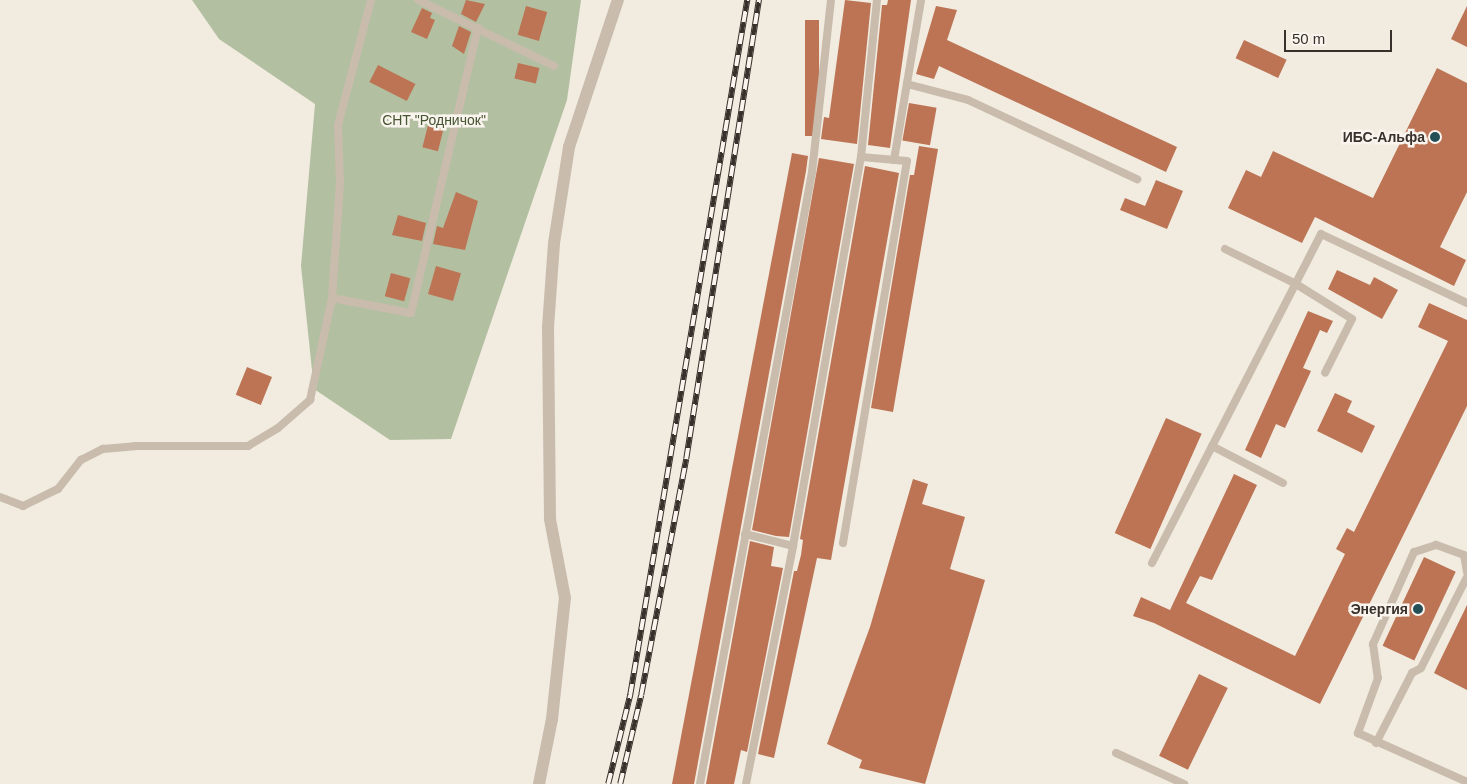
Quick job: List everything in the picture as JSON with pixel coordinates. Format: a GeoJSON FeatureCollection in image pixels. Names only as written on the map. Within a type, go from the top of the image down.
{"type":"FeatureCollection","features":[{"type":"Feature","properties":{"kind":"street"},"geometry":{"type":"LineString","coordinates":[[540,784],[552,719],[565,598],[550,519],[548,327],[554,243],[569,147],[618,0]]}},
{"type":"Feature","properties":{"kind":"lane"},"geometry":{"type":"LineString","coordinates":[[0,497],[23,506],[58,488],[81,460],[103,449],[135,446],[248,446],[278,428],[310,400],[332,298],[340,185],[338,125],[371,0]]}},
{"type":"Feature","properties":{"kind":"lane"},"geometry":{"type":"LineString","coordinates":[[418,0],[554,66]]}},
{"type":"Feature","properties":{"kind":"lane"},"geometry":{"type":"LineString","coordinates":[[700,784],[812,172],[831,0]]}},
{"type":"Feature","properties":{"kind":"lane"},"geometry":{"type":"LineString","coordinates":[[746,784],[793,546],[861,157],[877,0]]}},
{"type":"Feature","properties":{"kind":"lane"},"geometry":{"type":"LineString","coordinates":[[894,160],[921,0]]}},
{"type":"Feature","properties":{"kind":"lane"},"geometry":{"type":"LineString","coordinates":[[332,298],[411,314],[478,28]]}},
{"type":"Feature","properties":{"kind":"lane"},"geometry":{"type":"LineString","coordinates":[[907,84],[968,100],[1137,179]]}},
{"type":"Feature","properties":{"kind":"lane"},"geometry":{"type":"LineString","coordinates":[[843,543],[907,161],[861,157]]}},
{"type":"Feature","properties":{"kind":"lane"},"geometry":{"type":"LineString","coordinates":[[1152,563],[1321,234],[1467,303]]}},
{"type":"Feature","properties":{"kind":"lane"},"geometry":{"type":"LineString","coordinates":[[1225,249],[1296,284],[1352,319],[1325,373]]}},
{"type":"Feature","properties":{"kind":"lane"},"geometry":{"type":"LineString","coordinates":[[1212,446],[1283,483]]}},
{"type":"Feature","properties":{"kind":"lane"},"geometry":{"type":"LineString","coordinates":[[746,534],[793,546]]}},
{"type":"Feature","properties":{"kind":"lane"},"geometry":{"type":"LineString","coordinates":[[1467,572],[1464,556],[1436,545],[1414,552],[1373,644],[1378,678],[1358,733],[1467,782]]}},
{"type":"Feature","properties":{"kind":"lane"},"geometry":{"type":"LineString","coordinates":[[1376,742],[1412,673],[1421,668],[1467,577]]}},
{"type":"Feature","properties":{"kind":"lane"},"geometry":{"type":"LineString","coordinates":[[1116,753],[1184,784]]}},
{"type":"Feature","properties":{"kind":"green space","name":"СНТ \"Родничок\""},"geometry":{"type":"Polygon","coordinates":[[[192,0],[581,0],[567,100],[451,439],[390,440],[314,389],[301,266],[315,104],[219,39],[192,0]]]}},
{"type":"Feature","properties":{"kind":"building"},"geometry":{"type":"Polygon","coordinates":[[[466,0],[485,4],[476,22],[461,14],[466,0]]]}},
{"type":"Feature","properties":{"kind":"building"},"geometry":{"type":"Polygon","coordinates":[[[845,0],[871,3],[857,144],[821,139],[824,117],[829,118],[845,0]]]}},
{"type":"Feature","properties":{"kind":"building"},"geometry":{"type":"Polygon","coordinates":[[[888,0],[911,0],[890,148],[868,145],[882,5],[887,5],[888,0]]]}},
{"type":"Feature","properties":{"kind":"building"},"geometry":{"type":"Polygon","coordinates":[[[526,6],[547,12],[539,41],[518,35],[526,6]]]}},
{"type":"Feature","properties":{"kind":"building"},"geometry":{"type":"Polygon","coordinates":[[[936,6],[957,10],[947,40],[1177,147],[1166,172],[939,66],[934,79],[916,74],[936,6]]]}},
{"type":"Feature","properties":{"kind":"building"},"geometry":{"type":"Polygon","coordinates":[[[1467,6],[1467,47],[1451,39],[1467,6]]]}},
{"type":"Feature","properties":{"kind":"building"},"geometry":{"type":"Polygon","coordinates":[[[422,8],[432,13],[430,18],[435,20],[427,39],[411,32],[422,8]]]}},
{"type":"Feature","properties":{"kind":"building"},"geometry":{"type":"Polygon","coordinates":[[[805,20],[819,20],[819,136],[805,136],[805,20]]]}},
{"type":"Feature","properties":{"kind":"building"},"geometry":{"type":"Polygon","coordinates":[[[459,26],[471,32],[464,54],[452,46],[459,26]]]}},
{"type":"Feature","properties":{"kind":"building"},"geometry":{"type":"Polygon","coordinates":[[[1244,40],[1287,60],[1278,78],[1236,58],[1244,40]]]}},
{"type":"Feature","properties":{"kind":"building"},"geometry":{"type":"Polygon","coordinates":[[[518,63],[539,68],[536,84],[514,79],[518,63]]]}},
{"type":"Feature","properties":{"kind":"building"},"geometry":{"type":"Polygon","coordinates":[[[378,65],[415,84],[407,101],[369,82],[378,65]]]}},
{"type":"Feature","properties":{"kind":"building","name":"ИБС-Альфа"},"geometry":{"type":"Polygon","coordinates":[[[1437,68],[1467,83],[1467,192],[1440,247],[1466,260],[1454,286],[1315,217],[1302,243],[1228,208],[1246,170],[1261,177],[1273,151],[1373,198],[1437,68]]]}},
{"type":"Feature","properties":{"kind":"building"},"geometry":{"type":"Polygon","coordinates":[[[909,103],[937,108],[930,145],[902,140],[909,103]]]}},
{"type":"Feature","properties":{"kind":"building"},"geometry":{"type":"Polygon","coordinates":[[[428,125],[444,129],[438,151],[422,147],[428,125]]]}},
{"type":"Feature","properties":{"kind":"building"},"geometry":{"type":"Polygon","coordinates":[[[919,146],[938,149],[893,412],[871,408],[910,175],[914,175],[919,146]]]}},
{"type":"Feature","properties":{"kind":"building"},"geometry":{"type":"Polygon","coordinates":[[[792,153],[808,156],[806,171],[694,784],[672,784],[792,153]]]}},
{"type":"Feature","properties":{"kind":"building"},"geometry":{"type":"Polygon","coordinates":[[[819,158],[854,164],[789,537],[776,536],[752,530],[819,158]]]}},
{"type":"Feature","properties":{"kind":"building"},"geometry":{"type":"Polygon","coordinates":[[[865,166],[899,173],[831,560],[817,558],[774,758],[758,754],[794,571],[797,571],[801,555],[803,540],[800,539],[865,166]]]}},
{"type":"Feature","properties":{"kind":"building"},"geometry":{"type":"Polygon","coordinates":[[[1156,180],[1183,191],[1167,229],[1120,210],[1125,198],[1145,206],[1156,180]]]}},
{"type":"Feature","properties":{"kind":"building"},"geometry":{"type":"Polygon","coordinates":[[[456,192],[478,201],[465,250],[433,244],[437,226],[443,228],[456,192]]]}},
{"type":"Feature","properties":{"kind":"building"},"geometry":{"type":"Polygon","coordinates":[[[398,215],[426,223],[422,241],[392,235],[398,215]]]}},
{"type":"Feature","properties":{"kind":"building"},"geometry":{"type":"Polygon","coordinates":[[[436,266],[461,273],[453,301],[428,294],[436,266]]]}},
{"type":"Feature","properties":{"kind":"building"},"geometry":{"type":"Polygon","coordinates":[[[1337,270],[1370,285],[1374,277],[1398,290],[1382,319],[1328,289],[1337,270]]]}},
{"type":"Feature","properties":{"kind":"building"},"geometry":{"type":"Polygon","coordinates":[[[391,273],[410,278],[404,301],[385,296],[391,273]]]}},
{"type":"Feature","properties":{"kind":"building"},"geometry":{"type":"Polygon","coordinates":[[[1429,303],[1467,320],[1467,406],[1320,704],[1154,623],[1133,616],[1141,597],[1170,610],[1234,474],[1257,485],[1212,580],[1200,576],[1186,603],[1295,656],[1345,554],[1336,549],[1347,528],[1354,532],[1448,341],[1418,327],[1429,303]]]}},
{"type":"Feature","properties":{"kind":"building"},"geometry":{"type":"Polygon","coordinates":[[[1308,311],[1333,321],[1327,333],[1320,330],[1303,368],[1311,371],[1285,428],[1276,424],[1261,458],[1245,450],[1308,311]]]}},
{"type":"Feature","properties":{"kind":"building"},"geometry":{"type":"Polygon","coordinates":[[[247,367],[272,377],[261,405],[236,395],[247,367]]]}},
{"type":"Feature","properties":{"kind":"building"},"geometry":{"type":"Polygon","coordinates":[[[1335,393],[1352,401],[1347,412],[1375,426],[1362,453],[1317,431],[1335,393]]]}},
{"type":"Feature","properties":{"kind":"building"},"geometry":{"type":"Polygon","coordinates":[[[1166,418],[1202,434],[1150,549],[1115,533],[1166,418]]]}},
{"type":"Feature","properties":{"kind":"building"},"geometry":{"type":"Polygon","coordinates":[[[913,479],[928,484],[922,504],[965,517],[950,569],[985,580],[925,784],[859,768],[862,760],[827,744],[870,627],[913,479]]]}},
{"type":"Feature","properties":{"kind":"building"},"geometry":{"type":"Polygon","coordinates":[[[750,541],[774,547],[771,566],[783,568],[747,752],[741,750],[734,784],[706,784],[750,541]]]}},
{"type":"Feature","properties":{"kind":"building","name":"Энергия"},"geometry":{"type":"Polygon","coordinates":[[[1424,557],[1456,572],[1414,661],[1383,646],[1424,557]]]}},
{"type":"Feature","properties":{"kind":"building"},"geometry":{"type":"Polygon","coordinates":[[[1467,605],[1467,690],[1434,673],[1467,605]]]}},
{"type":"Feature","properties":{"kind":"building"},"geometry":{"type":"Polygon","coordinates":[[[1199,674],[1228,688],[1188,770],[1159,756],[1199,674]]]}},
{"type":"Feature","properties":{"kind":"railway"},"geometry":{"type":"LineString","coordinates":[[608,784],[630,695],[747,0]]}},
{"type":"Feature","properties":{"kind":"railway"},"geometry":{"type":"LineString","coordinates":[[620,784],[641,695],[686,459],[759,0]]}},
{"type":"Feature","properties":{"kind":"place","name":"ИБС-Альфа"},"geometry":{"type":"Point","coordinates":[1435,137]}},
{"type":"Feature","properties":{"kind":"place","name":"Энергия"},"geometry":{"type":"Point","coordinates":[1418,609]}}]}
